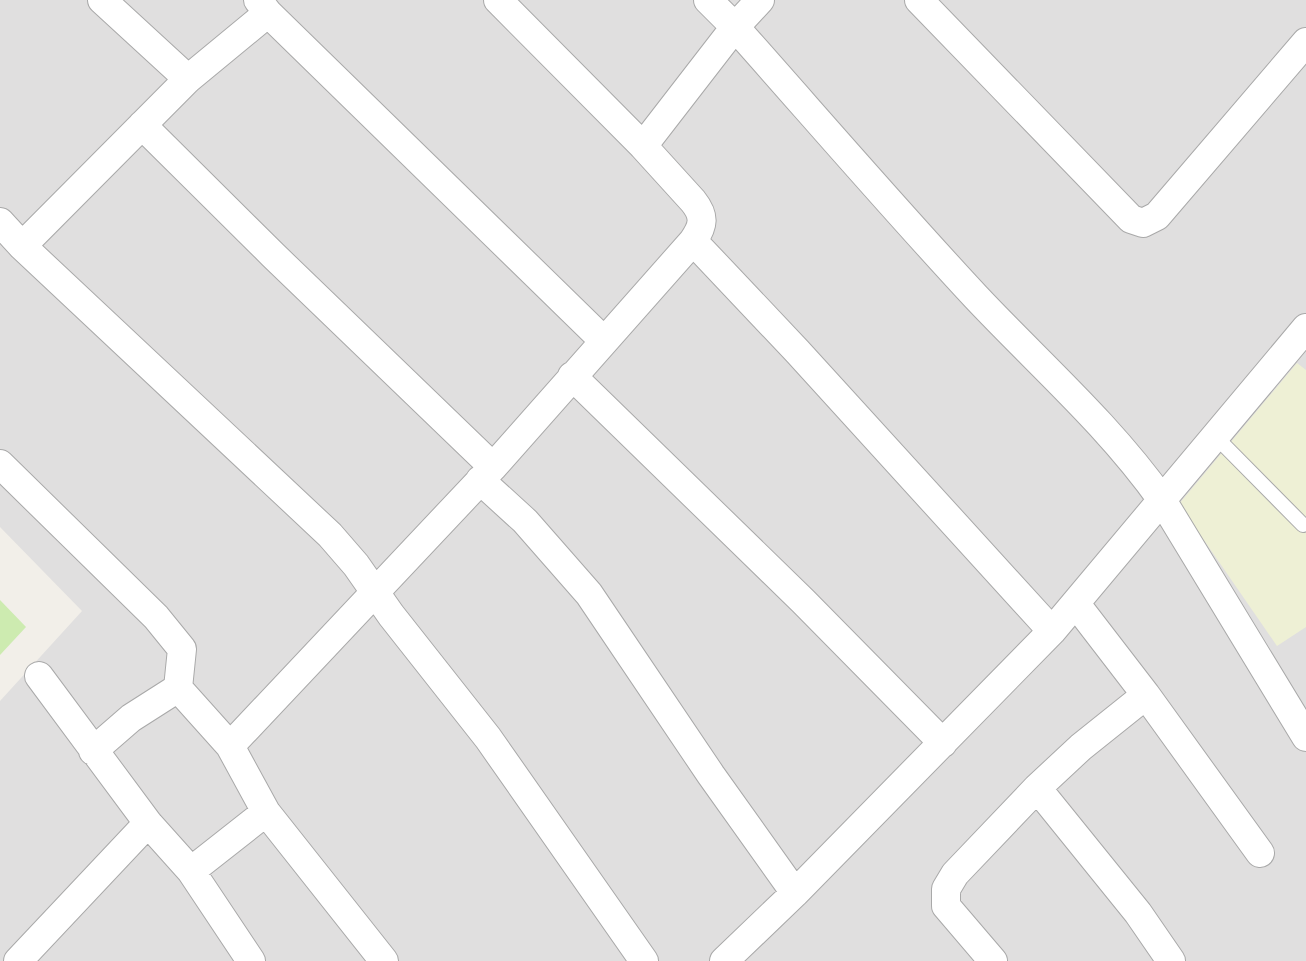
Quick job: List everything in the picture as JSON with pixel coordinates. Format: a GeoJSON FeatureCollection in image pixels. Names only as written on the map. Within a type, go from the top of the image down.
{"type":"FeatureCollection","features":[{"type":"Feature","properties":{"kind":"street"},"geometry":{"type":"LineString","coordinates":[[102,0],[188,79]]}},
{"type":"Feature","properties":{"kind":"street"},"geometry":{"type":"LineString","coordinates":[[230,746],[487,474],[701,230],[704,219],[700,210],[643,146],[498,0]]}},
{"type":"Feature","properties":{"kind":"street"},"geometry":{"type":"LineString","coordinates":[[708,0],[735,27],[926,244],[1038,362],[1107,431],[1140,469],[1162,500],[1306,737]]}},
{"type":"Feature","properties":{"kind":"street"},"geometry":{"type":"LineString","coordinates":[[643,146],[735,27],[760,0]]}},
{"type":"Feature","properties":{"kind":"street"},"geometry":{"type":"LineString","coordinates":[[919,0],[1131,219],[1143,224],[1157,216],[1306,42]]}},
{"type":"Feature","properties":{"kind":"street"},"geometry":{"type":"LineString","coordinates":[[22,246],[263,6],[603,340]]}},
{"type":"Feature","properties":{"kind":"street"},"geometry":{"type":"LineString","coordinates":[[142,125],[280,262],[487,474],[524,521],[589,594],[711,775],[795,893]]}},
{"type":"Feature","properties":{"kind":"street"},"geometry":{"type":"LineString","coordinates":[[0,222],[22,246],[330,535],[356,565],[396,622],[488,738],[644,961]]}},
{"type":"Feature","properties":{"kind":"street"},"geometry":{"type":"LineString","coordinates":[[693,241],[797,350],[1052,631]]}},
{"type":"Feature","properties":{"kind":"street"},"geometry":{"type":"LineString","coordinates":[[724,961],[795,893],[1052,631],[1216,438],[1306,328]]}},
{"type":"Feature","properties":{"kind":"street"},"geometry":{"type":"LineString","coordinates":[[572,376],[803,601],[943,743]]}},
{"type":"Feature","properties":{"kind":"street"},"geometry":{"type":"LineString","coordinates":[[0,464],[156,617],[182,649],[178,688],[230,746],[266,812],[384,961]]}},
{"type":"Feature","properties":{"kind":"street"},"geometry":{"type":"LineString","coordinates":[[1076,604],[1146,694],[1260,853]]}},
{"type":"Feature","properties":{"kind":"street"},"geometry":{"type":"LineString","coordinates":[[39,676],[148,823],[191,871],[251,961]]}},
{"type":"Feature","properties":{"kind":"street"},"geometry":{"type":"LineString","coordinates":[[94,751],[131,718],[178,688]]}},
{"type":"Feature","properties":{"kind":"street"},"geometry":{"type":"LineString","coordinates":[[993,961],[946,906],[946,889],[955,874],[1037,788],[1081,747],[1146,694]]}},
{"type":"Feature","properties":{"kind":"street"},"geometry":{"type":"LineString","coordinates":[[1037,788],[1138,913],[1171,961]]}},
{"type":"Feature","properties":{"kind":"street"},"geometry":{"type":"LineString","coordinates":[[191,871],[266,812]]}},
{"type":"Feature","properties":{"kind":"street"},"geometry":{"type":"LineString","coordinates":[[18,961],[148,823]]}},
{"type":"Feature","properties":{"kind":"lane"},"geometry":{"type":"LineString","coordinates":[[1216,438],[1303,525]]}},
{"type":"Feature","properties":{"kind":"shaded area"},"geometry":{"type":"Polygon","coordinates":[[[0,0],[1306,0],[1306,961],[0,961],[0,701],[82,611],[0,527],[0,0]]]}},
{"type":"Feature","properties":{"kind":"green space"},"geometry":{"type":"Polygon","coordinates":[[[1297,363],[1306,370],[1306,627],[1277,646],[1179,504],[1297,363]]]}},
{"type":"Feature","properties":{"kind":"green space"},"geometry":{"type":"Polygon","coordinates":[[[0,600],[26,627],[0,655],[0,600]]]}}]}
